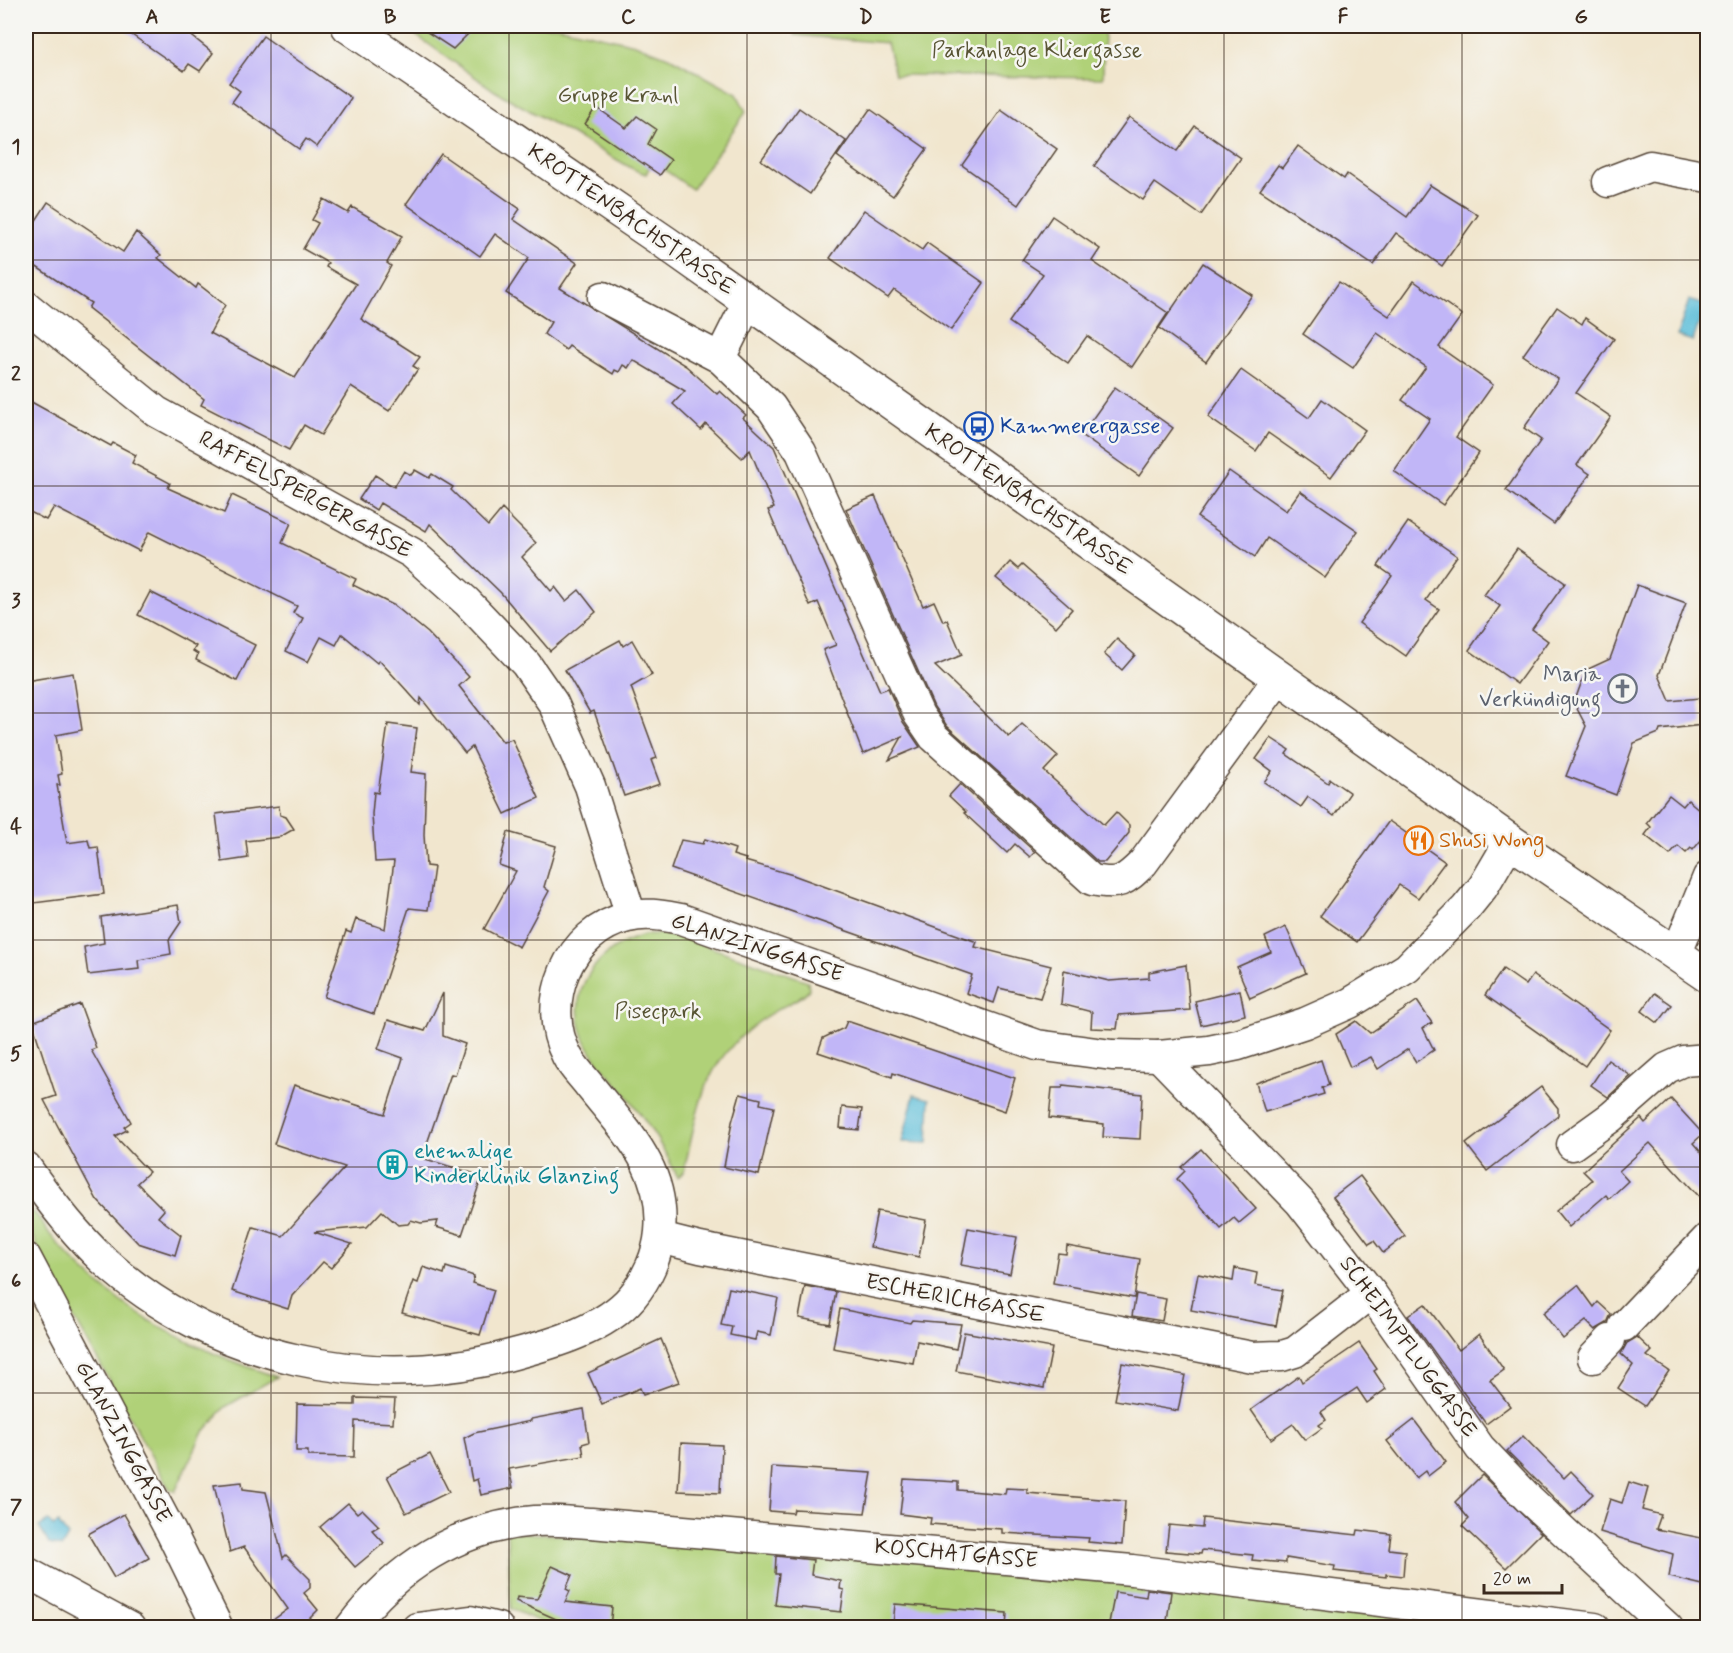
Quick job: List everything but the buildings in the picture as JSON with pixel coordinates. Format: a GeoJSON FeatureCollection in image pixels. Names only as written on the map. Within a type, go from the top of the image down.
{"type":"FeatureCollection","features":[{"type":"Feature","properties":{"kind":"main road","name":"KROTTENBACHSTRASSE"},"geometry":{"type":"LineString","coordinates":[[348,26],[748,302],[1510,841],[1707,976]]}},
{"type":"Feature","properties":{"kind":"street"},"geometry":{"type":"LineString","coordinates":[[1608,182],[1650,166],[1707,177]]}},
{"type":"Feature","properties":{"kind":"street"},"geometry":{"type":"LineString","coordinates":[[603,297],[720,358],[771,407],[801,452],[919,716],[934,737],[1092,880],[1111,884],[1125,880],[1143,863],[1279,678]]}},
{"type":"Feature","properties":{"kind":"street"},"geometry":{"type":"LineString","coordinates":[[720,358],[748,302]]}},
{"type":"Feature","properties":{"kind":"street","name":"RAFFELSPERGERGASSE"},"geometry":{"type":"LineString","coordinates":[[26,306],[157,412],[412,553],[467,602],[526,664],[553,703],[590,786],[631,915]]}},
{"type":"Feature","properties":{"kind":"street","name":"GLANZINGGASSE"},"geometry":{"type":"LineString","coordinates":[[26,1167],[74,1231],[104,1260],[166,1308],[248,1347],[331,1368],[441,1368],[490,1361],[565,1337],[597,1322],[629,1300],[645,1279],[660,1238],[661,1207],[651,1170],[641,1152],[567,1057],[556,1017],[560,981],[581,943],[614,921],[631,915],[654,914],[681,919],[1037,1045],[1112,1055],[1159,1056],[1209,1051],[1266,1037],[1350,1003],[1376,988],[1407,968],[1453,922],[1483,887],[1510,841]]}},
{"type":"Feature","properties":{"kind":"street"},"geometry":{"type":"LineString","coordinates":[[1676,955],[1707,877]]}},
{"type":"Feature","properties":{"kind":"street","name":"SCHEIMPFLUGGASSE"},"geometry":{"type":"LineString","coordinates":[[1159,1056],[1300,1202],[1371,1293],[1480,1448],[1537,1506],[1668,1628]]}},
{"type":"Feature","properties":{"kind":"street"},"geometry":{"type":"LineString","coordinates":[[1572,1145],[1611,1117],[1667,1068],[1683,1061],[1707,1059]]}},
{"type":"Feature","properties":{"kind":"street","name":"ESCHERICHGASSE"},"geometry":{"type":"LineString","coordinates":[[660,1238],[711,1251],[1252,1358],[1282,1356],[1295,1352],[1371,1293]]}},
{"type":"Feature","properties":{"kind":"street"},"geometry":{"type":"LineString","coordinates":[[1609,1341],[1707,1238]]}},
{"type":"Feature","properties":{"kind":"street","name":"GLANZINGGASSE"},"geometry":{"type":"LineString","coordinates":[[26,1258],[171,1533],[218,1628]]}},
{"type":"Feature","properties":{"kind":"street","name":"KOSCHATGASSE"},"geometry":{"type":"LineString","coordinates":[[350,1628],[373,1598],[411,1564],[463,1539],[499,1526],[537,1521],[591,1522],[1132,1570],[1595,1628]]}},
{"type":"Feature","properties":{"kind":"street"},"geometry":{"type":"LineString","coordinates":[[26,1572],[130,1628]]}},
{"type":"Feature","properties":{"kind":"street"},"geometry":{"type":"LineString","coordinates":[[417,1628],[470,1621],[498,1628]]}},
{"type":"Feature","properties":{"kind":"green space","name":"Gruppe Kranl"},"geometry":{"type":"Polygon","coordinates":[[[403,26],[557,26],[635,44],[671,58],[737,94],[746,112],[692,189],[659,166],[650,166],[646,174],[635,170],[495,91],[403,26]]]}},
{"type":"Feature","properties":{"kind":"green space","name":"Parkanlage Kliergasse"},"geometry":{"type":"Polygon","coordinates":[[[797,26],[1104,26],[1103,78],[895,75],[887,43],[795,35],[797,26]]]}},
{"type":"Feature","properties":{"kind":"green space","name":"Pisecpark"},"geometry":{"type":"Polygon","coordinates":[[[649,934],[672,934],[808,981],[809,989],[801,997],[769,1014],[743,1034],[716,1067],[700,1103],[684,1171],[678,1178],[642,1116],[592,1053],[580,1027],[578,1008],[581,991],[588,975],[599,961],[614,949],[630,940],[649,934]]]}},
{"type":"Feature","properties":{"kind":"green space"},"geometry":{"type":"Polygon","coordinates":[[[27,1208],[36,1215],[55,1241],[82,1268],[138,1314],[195,1345],[277,1377],[225,1407],[202,1434],[175,1492],[169,1488],[41,1258],[26,1219],[27,1208]]]}},
{"type":"Feature","properties":{"kind":"green space"},"geometry":{"type":"Polygon","coordinates":[[[507,1532],[884,1555],[1524,1627],[552,1627],[511,1609],[507,1532]]]}},
{"type":"Feature","properties":{"kind":"water"},"geometry":{"type":"Polygon","coordinates":[[[1689,300],[1705,305],[1693,341],[1677,336],[1689,300]]]}},
{"type":"Feature","properties":{"kind":"water"},"geometry":{"type":"Polygon","coordinates":[[[914,1095],[930,1099],[928,1143],[902,1142],[914,1095]]]}},
{"type":"Feature","properties":{"kind":"water"},"geometry":{"type":"Polygon","coordinates":[[[48,1521],[53,1526],[58,1523],[68,1536],[62,1547],[49,1544],[39,1527],[48,1521]]]}},
{"type":"Feature","properties":{"kind":"place","name":"Kammerergasse"},"geometry":{"type":"Point","coordinates":[979,427]}},
{"type":"Feature","properties":{"kind":"place","name":"Maria Verkündigung"},"geometry":{"type":"Point","coordinates":[1622,688]}},
{"type":"Feature","properties":{"kind":"place","name":"Shusi Wong"},"geometry":{"type":"Point","coordinates":[1418,841]}},
{"type":"Feature","properties":{"kind":"place","name":"ehemalige Kinderklinik Glanzing"},"geometry":{"type":"Point","coordinates":[393,1165]}}]}
